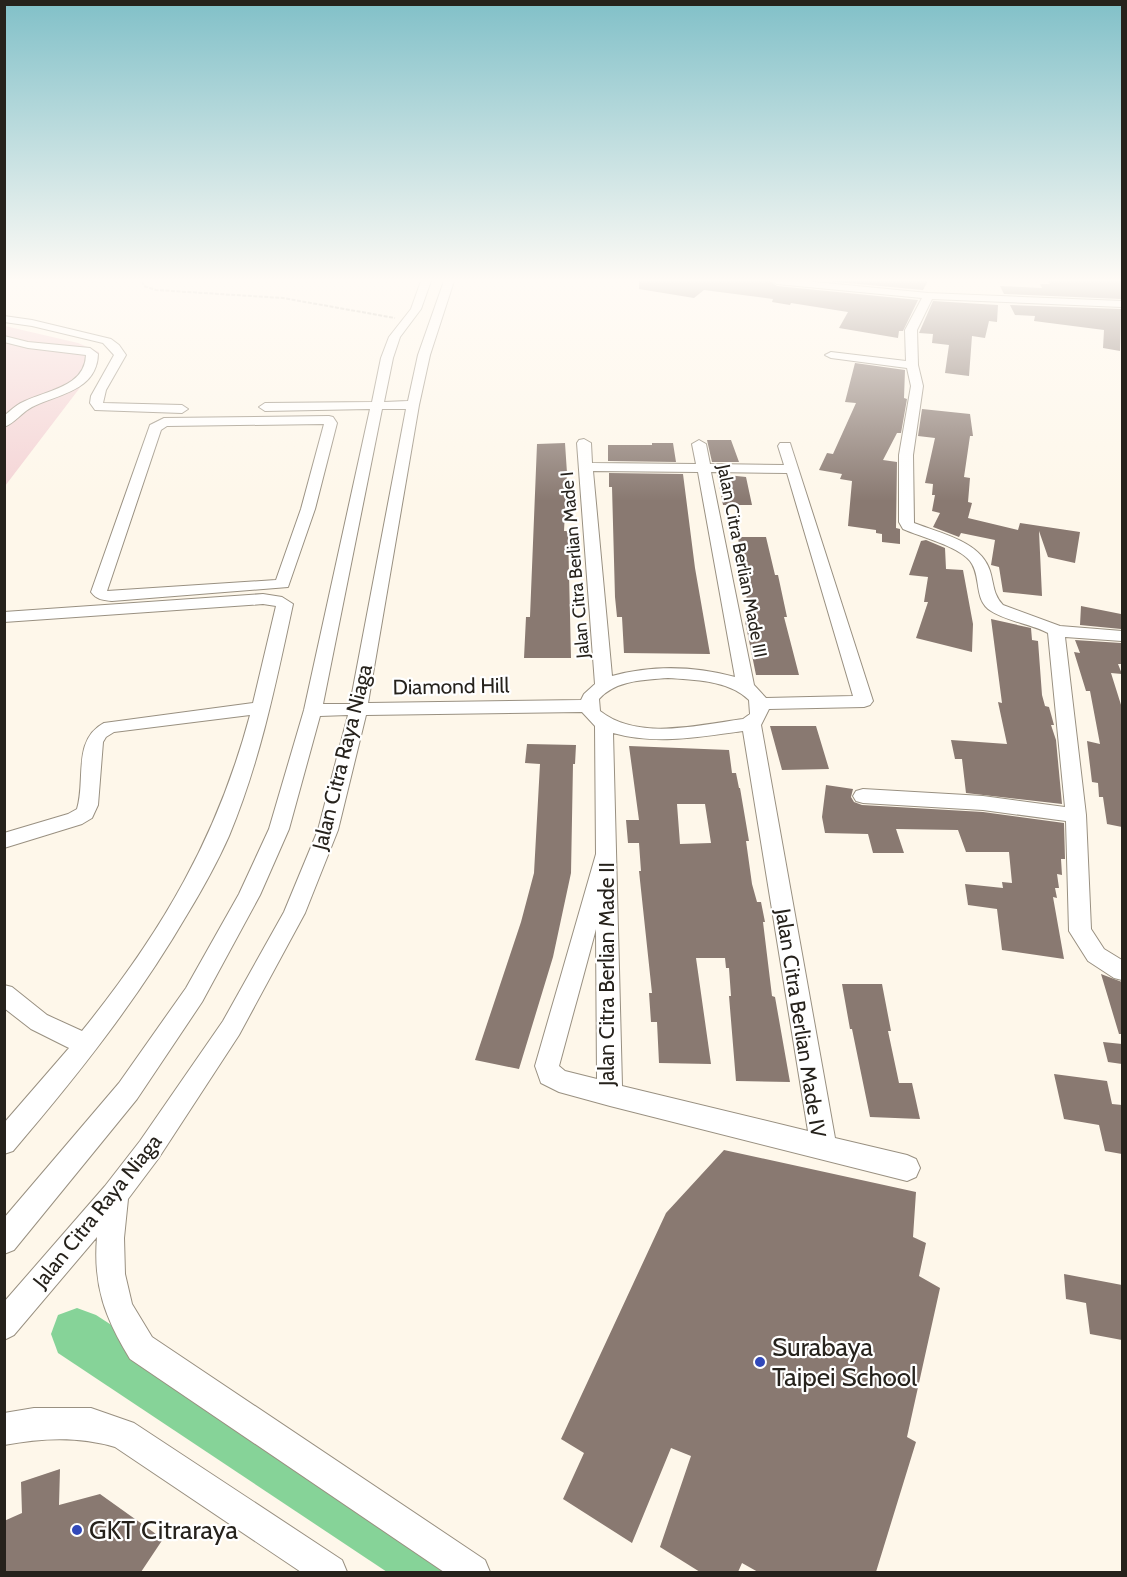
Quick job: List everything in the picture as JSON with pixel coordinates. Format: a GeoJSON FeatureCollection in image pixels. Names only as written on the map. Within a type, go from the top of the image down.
{"type":"FeatureCollection","features":[{"type":"Feature","properties":{"kind":"street"},"geometry":{"type":"LineString","coordinates":[[4,423],[29,403],[69,389],[87,374],[94,363],[93,355]]}},
{"type":"Feature","properties":{"kind":"street"},"geometry":{"type":"LineString","coordinates":[[119,355],[116,367],[97,394],[96,403],[99,407],[167,416],[326,420],[331,423],[308,509],[282,584],[102,595],[99,592],[155,428],[167,416],[243,408],[413,405]]}},
{"type":"Feature","properties":{"kind":"street","name":"Jalan Citra Raya Niaga"},"geometry":{"type":"LineString","coordinates":[[5,1239],[128,1091],[194,995],[249,895],[279,829],[313,710],[388,355]]}},
{"type":"Feature","properties":{"kind":"street","name":"Jalan Citra Raya Niaga"},"geometry":{"type":"LineString","coordinates":[[4,1325],[115,1195],[149,1150],[231,1028],[294,913],[328,830],[358,710],[424,355]]}},
{"type":"Feature","properties":{"kind":"street"},"geometry":{"type":"LineString","coordinates":[[831,355],[912,365]]}},
{"type":"Feature","properties":{"kind":"street"},"geometry":{"type":"LineString","coordinates":[[912,355],[917,386],[906,455],[906,522],[908,526],[961,547],[976,558],[982,569],[988,598],[992,604],[1041,623],[1056,632],[1122,636]]}},
{"type":"Feature","properties":{"kind":"street","name":"Jalan Citra Berlian Made I"},"geometry":{"type":"LineString","coordinates":[[584,443],[604,685]]}},
{"type":"Feature","properties":{"kind":"street","name":"Jalan Citra Berlian Made III"},"geometry":{"type":"LineString","coordinates":[[699,444],[745,685]]}},
{"type":"Feature","properties":{"kind":"street"},"geometry":{"type":"LineString","coordinates":[[756,714],[756,694],[745,685],[691,674],[668,673],[624,678],[604,685],[596,691],[590,698],[589,706],[591,713],[604,724],[630,730],[678,733],[756,714],[864,701],[785,446]]}},
{"type":"Feature","properties":{"kind":"street"},"geometry":{"type":"LineString","coordinates":[[586,467],[792,469]]}},
{"type":"Feature","properties":{"kind":"street"},"geometry":{"type":"LineString","coordinates":[[4,617],[276,600],[285,604],[261,708],[222,829],[196,881],[138,978],[88,1045],[4,1142]]}},
{"type":"Feature","properties":{"kind":"street"},"geometry":{"type":"LineString","coordinates":[[1056,632],[1076,815],[1080,931],[1096,955],[1122,971]]}},
{"type":"Feature","properties":{"kind":"street","name":"Diamond Hill"},"geometry":{"type":"LineString","coordinates":[[313,710],[589,706]]}},
{"type":"Feature","properties":{"kind":"street"},"geometry":{"type":"LineString","coordinates":[[4,841],[75,819],[85,813],[88,805],[94,742],[99,733],[110,727],[261,708]]}},
{"type":"Feature","properties":{"kind":"street","name":"Jalan Citra Berlian Made IV"},"geometry":{"type":"LineString","coordinates":[[610,1095],[823,1146],[756,714]]}},
{"type":"Feature","properties":{"kind":"street","name":"Jalan Citra Berlian Made II"},"geometry":{"type":"LineString","coordinates":[[604,724],[610,1095],[559,1081],[550,1075],[547,1066],[606,854]]}},
{"type":"Feature","properties":{"kind":"street"},"geometry":{"type":"LineString","coordinates":[[863,796],[983,803],[1076,815]]}},
{"type":"Feature","properties":{"kind":"street"},"geometry":{"type":"LineString","coordinates":[[4,994],[39,1022],[88,1045]]}},
{"type":"Feature","properties":{"kind":"street"},"geometry":{"type":"LineString","coordinates":[[823,1146],[907,1168]]}},
{"type":"Feature","properties":{"kind":"street"},"geometry":{"type":"LineString","coordinates":[[115,1195],[109,1255],[110,1282],[124,1323],[141,1348],[473,1572]]}},
{"type":"Feature","properties":{"kind":"street"},"geometry":{"type":"LineString","coordinates":[[4,1430],[34,1424],[92,1424],[123,1434],[330,1572]]}},
{"type":"Feature","properties":{"kind":"shaded area"},"geometry":{"type":"Polygon","coordinates":[[[5,355],[99,355],[98,364],[5,486],[6,401],[4,399],[5,355]]]}},
{"type":"Feature","properties":{"kind":"building"},"geometry":{"type":"Polygon","coordinates":[[[948,355],[971,355],[969,376],[945,373],[948,355]]]}},
{"type":"Feature","properties":{"kind":"building"},"geometry":{"type":"Polygon","coordinates":[[[855,363],[905,370],[904,398],[907,399],[901,433],[897,433],[883,460],[897,462],[896,528],[900,529],[900,544],[882,542],[882,534],[876,533],[876,530],[848,526],[852,481],[840,479],[842,474],[819,470],[827,453],[833,454],[856,403],[845,402],[855,363]]]}},
{"type":"Feature","properties":{"kind":"building"},"geometry":{"type":"Polygon","coordinates":[[[922,409],[970,414],[973,436],[970,436],[964,477],[970,478],[968,502],[972,503],[968,518],[1018,530],[1020,523],[1080,532],[1075,563],[1048,557],[1039,531],[1042,596],[1003,592],[999,567],[991,565],[995,540],[961,533],[959,537],[933,527],[940,513],[932,511],[935,495],[932,495],[933,484],[925,483],[935,438],[918,436],[922,409]]]}},
{"type":"Feature","properties":{"kind":"building"},"geometry":{"type":"Polygon","coordinates":[[[707,440],[731,440],[739,462],[712,462],[707,440]]]}},
{"type":"Feature","properties":{"kind":"building"},"geometry":{"type":"Polygon","coordinates":[[[565,443],[567,473],[564,531],[568,531],[571,658],[524,658],[526,617],[530,617],[537,444],[565,443]]]}},
{"type":"Feature","properties":{"kind":"building"},"geometry":{"type":"Polygon","coordinates":[[[652,443],[673,443],[676,462],[608,461],[608,445],[652,445],[652,443]]]}},
{"type":"Feature","properties":{"kind":"building"},"geometry":{"type":"Polygon","coordinates":[[[609,473],[683,474],[695,568],[710,654],[624,653],[622,617],[617,617],[615,597],[612,487],[609,487],[609,473]]]}},
{"type":"Feature","properties":{"kind":"building"},"geometry":{"type":"Polygon","coordinates":[[[717,474],[746,477],[752,505],[723,505],[717,474]]]}},
{"type":"Feature","properties":{"kind":"building"},"geometry":{"type":"Polygon","coordinates":[[[738,537],[766,537],[775,575],[778,575],[787,617],[784,617],[799,675],[756,675],[745,621],[750,621],[745,586],[742,574],[738,574],[735,559],[741,559],[738,537]]]}},
{"type":"Feature","properties":{"kind":"building"},"geometry":{"type":"Polygon","coordinates":[[[926,540],[945,548],[946,569],[963,570],[973,624],[972,652],[916,638],[928,602],[924,602],[928,577],[909,575],[921,541],[926,540]]]}},
{"type":"Feature","properties":{"kind":"building"},"geometry":{"type":"Polygon","coordinates":[[[1081,606],[1121,614],[1121,629],[1080,625],[1081,606]]]}},
{"type":"Feature","properties":{"kind":"building"},"geometry":{"type":"Polygon","coordinates":[[[991,619],[1031,628],[1032,640],[1038,641],[1042,695],[1045,706],[1049,707],[1054,725],[1051,725],[1056,740],[1062,804],[966,793],[962,759],[955,759],[951,740],[1007,744],[998,702],[1002,703],[991,619]]]}},
{"type":"Feature","properties":{"kind":"building"},"geometry":{"type":"Polygon","coordinates":[[[1075,640],[1121,643],[1122,664],[1118,664],[1122,674],[1111,673],[1122,708],[1122,827],[1107,824],[1103,797],[1099,797],[1098,783],[1092,782],[1087,741],[1100,744],[1090,691],[1086,691],[1074,652],[1080,653],[1075,640]]]}},
{"type":"Feature","properties":{"kind":"building"},"geometry":{"type":"Polygon","coordinates":[[[770,726],[816,726],[829,769],[782,770],[770,726]]]}},
{"type":"Feature","properties":{"kind":"building"},"geometry":{"type":"Polygon","coordinates":[[[527,744],[576,745],[575,764],[573,764],[571,873],[553,957],[519,1069],[475,1060],[521,922],[534,873],[540,764],[525,763],[527,744]]]}},
{"type":"Feature","properties":{"kind":"building"},"geometry":{"type":"Polygon","coordinates":[[[629,746],[729,750],[732,773],[736,773],[740,788],[749,841],[746,841],[752,884],[757,902],[761,902],[765,922],[763,922],[772,996],[775,997],[790,1082],[736,1081],[729,968],[726,968],[725,958],[696,958],[711,1064],[659,1063],[657,1022],[651,1022],[649,993],[652,993],[639,871],[641,871],[639,843],[628,843],[626,820],[639,820],[629,746]],[[677,804],[680,844],[711,843],[705,804],[677,804]]]}},
{"type":"Feature","properties":{"kind":"building"},"geometry":{"type":"Polygon","coordinates":[[[826,785],[853,789],[851,797],[854,802],[862,805],[983,812],[1064,823],[1065,859],[1061,859],[1062,875],[1057,874],[1059,888],[1055,888],[1057,898],[1053,897],[1064,959],[1002,950],[997,909],[968,905],[965,884],[1003,888],[1002,882],[1012,883],[1009,852],[966,852],[958,830],[896,829],[904,853],[873,853],[868,834],[825,833],[822,817],[826,785]]]}},
{"type":"Feature","properties":{"kind":"building"},"geometry":{"type":"Polygon","coordinates":[[[1101,974],[1122,982],[1122,1034],[1119,1034],[1101,974]]]}},
{"type":"Feature","properties":{"kind":"building"},"geometry":{"type":"Polygon","coordinates":[[[842,984],[882,984],[891,1031],[888,1031],[899,1083],[912,1083],[920,1119],[870,1117],[842,984]]]}},
{"type":"Feature","properties":{"kind":"building"},"geometry":{"type":"Polygon","coordinates":[[[1103,1042],[1122,1044],[1122,1064],[1108,1062],[1103,1042]]]}},
{"type":"Feature","properties":{"kind":"building"},"geometry":{"type":"Polygon","coordinates":[[[1054,1074],[1107,1081],[1112,1104],[1122,1105],[1122,1154],[1105,1151],[1099,1125],[1064,1119],[1054,1074]]]}},
{"type":"Feature","properties":{"kind":"building","name":"Surabaya Taipei School"},"geometry":{"type":"Polygon","coordinates":[[[724,1150],[916,1192],[913,1237],[926,1243],[919,1276],[940,1288],[907,1437],[916,1442],[876,1572],[758,1572],[742,1563],[738,1572],[700,1572],[660,1547],[691,1456],[671,1448],[632,1543],[563,1499],[584,1453],[561,1439],[666,1213],[724,1150]]]}},
{"type":"Feature","properties":{"kind":"building"},"geometry":{"type":"Polygon","coordinates":[[[1064,1274],[1122,1285],[1122,1340],[1090,1334],[1086,1303],[1066,1299],[1064,1274]]]}},
{"type":"Feature","properties":{"kind":"building","name":"GKT Citraraya"},"geometry":{"type":"Polygon","coordinates":[[[60,1469],[59,1505],[100,1494],[163,1539],[141,1572],[4,1572],[4,1521],[22,1513],[21,1482],[60,1469]]]}},
{"type":"Feature","properties":{"kind":"waterway"},"geometry":{"type":"LineString","coordinates":[[77,1334],[439,1572]]}},
{"type":"Feature","properties":{"kind":"place","name":"Surabaya Taipei School"},"geometry":{"type":"Point","coordinates":[760,1362]}},
{"type":"Feature","properties":{"kind":"place","name":"GKT Citraraya"},"geometry":{"type":"Point","coordinates":[77,1530]}}]}
